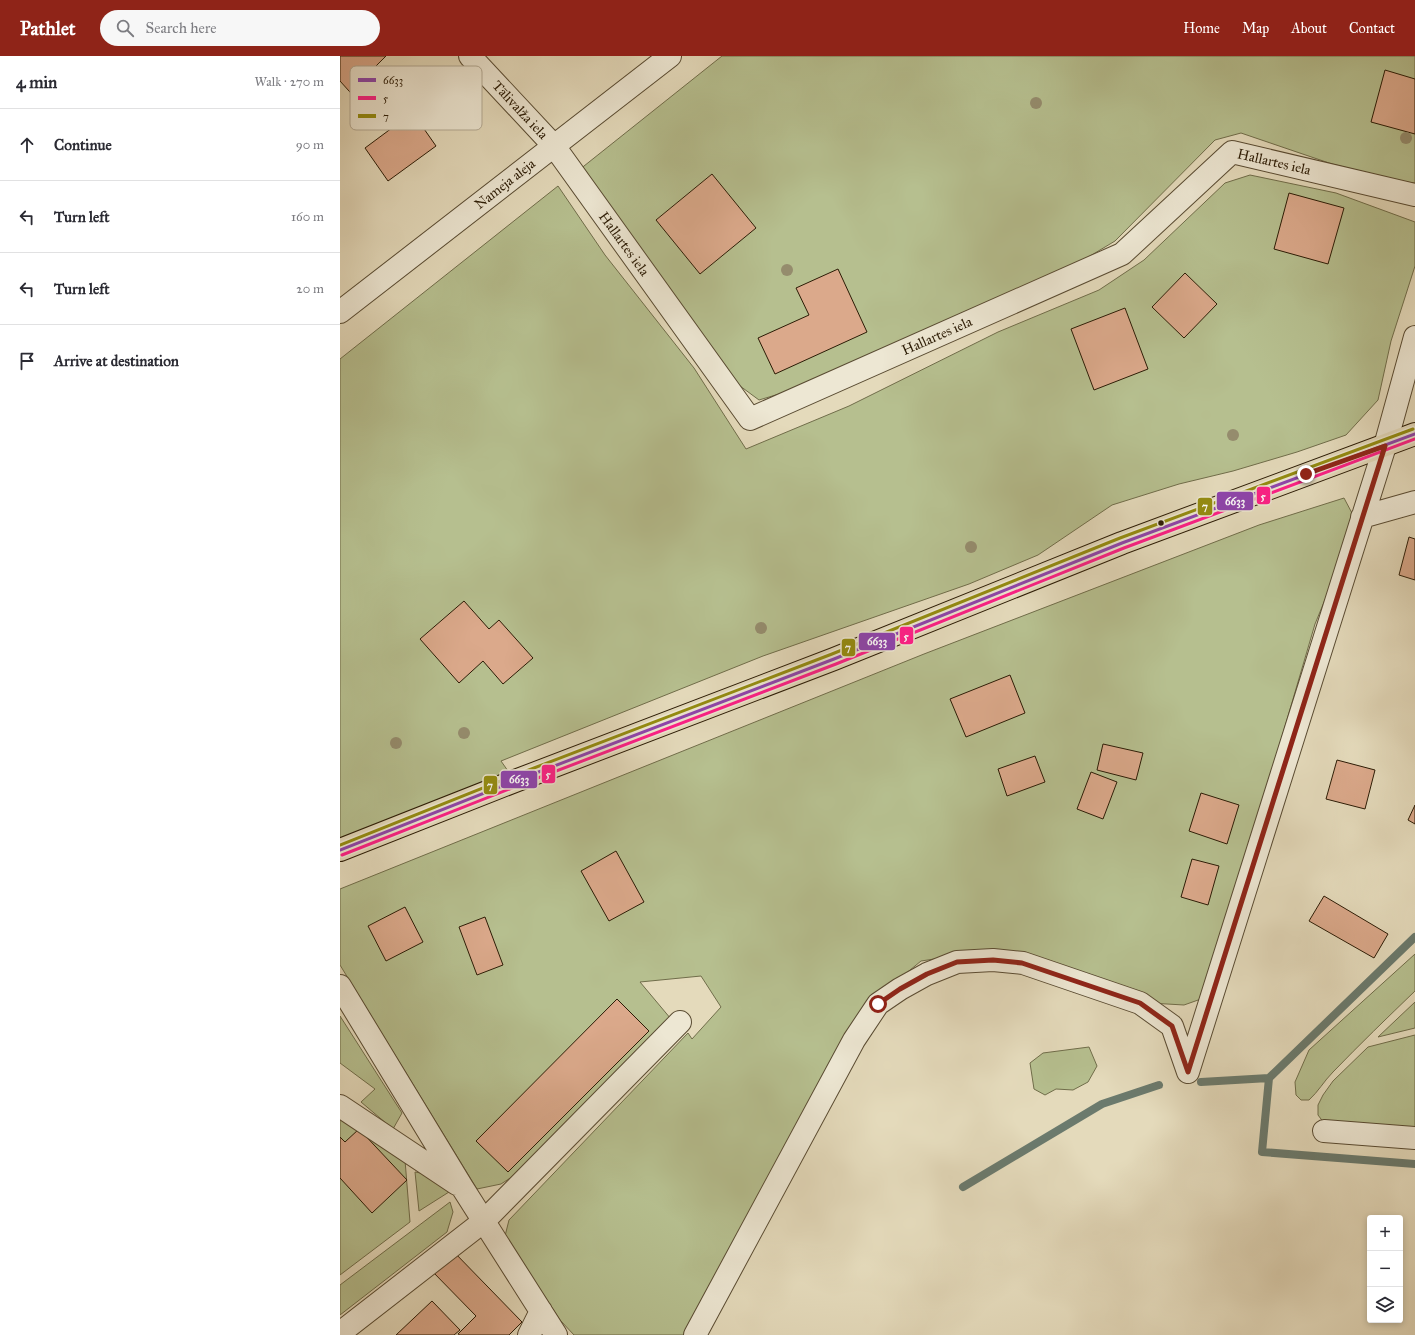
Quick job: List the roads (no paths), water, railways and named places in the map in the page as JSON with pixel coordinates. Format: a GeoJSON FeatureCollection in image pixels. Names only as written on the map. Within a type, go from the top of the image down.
{"type":"FeatureCollection","features":[{"type":"Feature","properties":{"kind":"main road"},"geometry":{"type":"LineString","coordinates":[[340,850],[515,780],[834,658],[1122,543],[1415,434]]}},
{"type":"Feature","properties":{"kind":"street","name":"Tālivalža iela"},"geometry":{"type":"LineString","coordinates":[[470,56],[479,66]]}},
{"type":"Feature","properties":{"kind":"street","name":"Nameja aleja"},"geometry":{"type":"LineString","coordinates":[[340,312],[670,56]]}},
{"type":"Feature","properties":{"kind":"street","name":"Tālivalža iela"},"geometry":{"type":"LineString","coordinates":[[482,69],[554,146]]}},
{"type":"Feature","properties":{"kind":"street","name":"Hallartes iela"},"geometry":{"type":"LineString","coordinates":[[554,146],[750,419],[1122,254],[1232,152],[1415,195]]}},
{"type":"Feature","properties":{"kind":"street"},"geometry":{"type":"LineString","coordinates":[[695,1335],[854,1040],[878,1004],[900,989],[927,974],[957,962],[993,960],[1022,963],[1140,1003],[1172,1026],[1188,1072],[1385,446],[1415,337]]}},
{"type":"Feature","properties":{"kind":"street"},"geometry":{"type":"LineString","coordinates":[[1362,517],[1415,502]]}},
{"type":"Feature","properties":{"kind":"street"},"geometry":{"type":"LineString","coordinates":[[340,986],[462,1187],[556,1335]]}},
{"type":"Feature","properties":{"kind":"street"},"geometry":{"type":"LineString","coordinates":[[340,1334],[484,1221],[680,1022]]}},
{"type":"Feature","properties":{"kind":"street"},"geometry":{"type":"LineString","coordinates":[[340,1106],[462,1187]]}},
{"type":"Feature","properties":{"kind":"street"},"geometry":{"type":"LineString","coordinates":[[1324,1131],[1415,1138]]}},
{"type":"Feature","properties":{"kind":"street"},"geometry":{"type":"LineString","coordinates":[[529,1335],[541,1312]]}},
{"type":"Feature","properties":{"kind":"waterway"},"geometry":{"type":"LineString","coordinates":[[1201,1082],[1269,1078],[1415,937]]}},
{"type":"Feature","properties":{"kind":"waterway"},"geometry":{"type":"LineString","coordinates":[[1269,1078],[1262,1152],[1415,1164]]}},
{"type":"Feature","properties":{"kind":"waterway"},"geometry":{"type":"LineString","coordinates":[[963,1187],[1102,1104],[1159,1085]]}}]}
